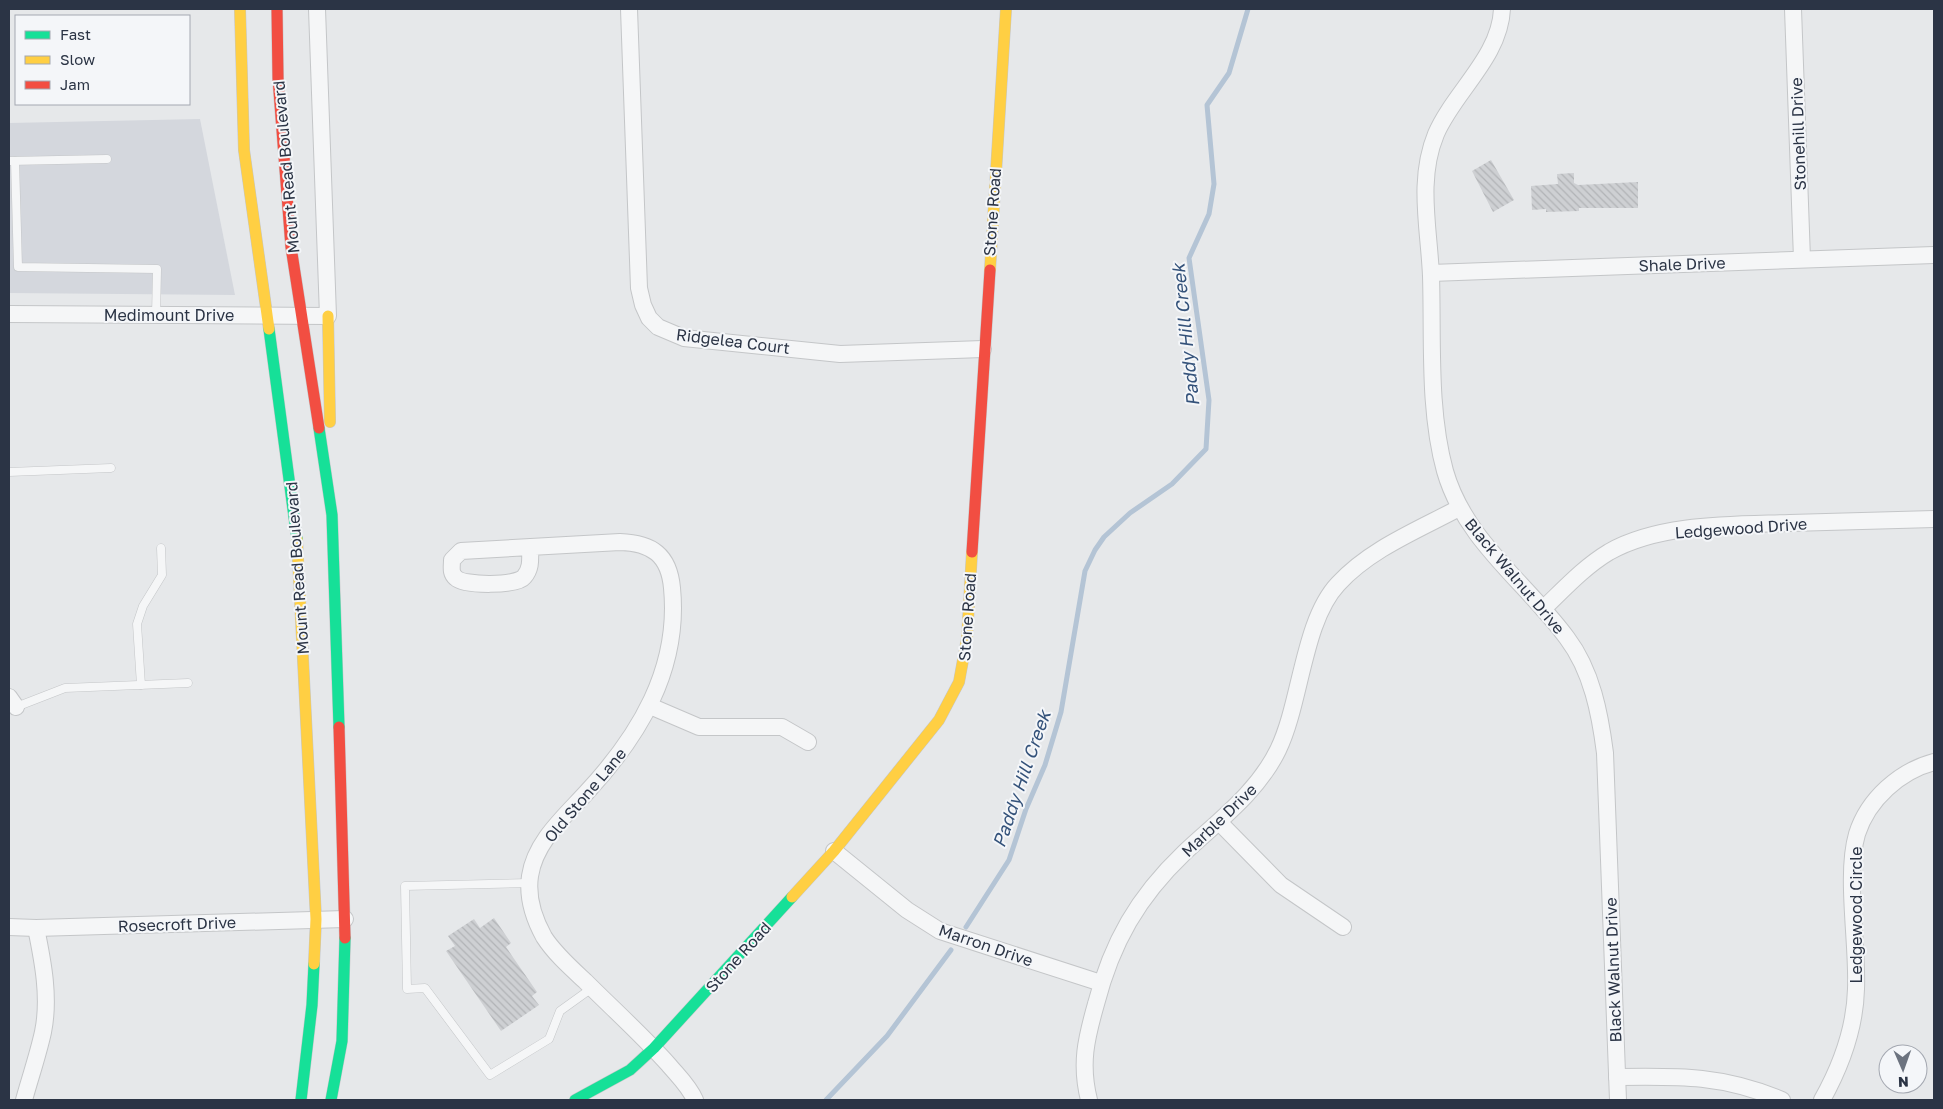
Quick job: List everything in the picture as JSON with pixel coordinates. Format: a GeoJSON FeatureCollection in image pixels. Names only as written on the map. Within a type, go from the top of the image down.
{"type":"FeatureCollection","features":[{"type":"Feature","properties":{"kind":"main road","name":"Mount Read Boulevard"},"geometry":{"type":"LineString","coordinates":[[240,9],[244,150],[300,556],[316,919],[312,1005],[301,1100]]}},
{"type":"Feature","properties":{"kind":"main road","name":"Mount Read Boulevard"},"geometry":{"type":"LineString","coordinates":[[277,9],[278,78],[291,247],[332,515],[345,919],[342,1041],[331,1100]]}},
{"type":"Feature","properties":{"kind":"main road","name":"Stone Road"},"geometry":{"type":"LineString","coordinates":[[575,1100],[630,1070],[654,1048],[834,851],[938,720],[950,702],[962,673],[967,638],[983,349],[1006,9]]}},
{"type":"Feature","properties":{"kind":"main road"},"geometry":{"type":"LineString","coordinates":[[328,316],[332,515]]}},
{"type":"Feature","properties":{"kind":"street","name":"Mount Read Boulevard"},"geometry":{"type":"LineString","coordinates":[[317,9],[328,316]]}},
{"type":"Feature","properties":{"kind":"street","name":"Ridgelea Court"},"geometry":{"type":"LineString","coordinates":[[629,9],[639,288],[643,305],[649,318],[658,327],[684,338],[840,354],[983,349]]}},
{"type":"Feature","properties":{"kind":"street","name":"Black Walnut Drive"},"geometry":{"type":"LineString","coordinates":[[1502,9],[1496,36],[1486,56],[1446,114],[1429,155],[1425,204],[1431,273],[1437,436],[1446,472],[1459,508],[1496,558],[1569,639],[1588,675],[1602,729],[1605,754],[1618,1100]]}},
{"type":"Feature","properties":{"kind":"street","name":"Stonehill Drive"},"geometry":{"type":"LineString","coordinates":[[1793,9],[1802,260]]}},
{"type":"Feature","properties":{"kind":"street","name":"Shale Drive"},"geometry":{"type":"LineString","coordinates":[[1431,273],[1934,255]]}},
{"type":"Feature","properties":{"kind":"street","name":"Medimount Drive"},"geometry":{"type":"LineString","coordinates":[[9,314],[328,316]]}},
{"type":"Feature","properties":{"kind":"street","name":"Marble Drive"},"geometry":{"type":"LineString","coordinates":[[1088,1100],[1083,1067],[1085,1046],[1101,983],[1122,930],[1141,900],[1185,852],[1220,823],[1258,782],[1278,750],[1288,725],[1314,631],[1326,598],[1338,584],[1370,556],[1459,508]]}},
{"type":"Feature","properties":{"kind":"street","name":"Ledgewood Drive"},"geometry":{"type":"LineString","coordinates":[[1543,609],[1587,567],[1610,552],[1637,540],[1672,532],[1730,526],[1934,519]]}},
{"type":"Feature","properties":{"kind":"street","name":"Old Stone Lane"},"geometry":{"type":"LineString","coordinates":[[530,547],[531,566],[524,578],[515,583],[468,583],[457,580],[452,572],[452,560],[461,551],[530,547],[636,542],[660,554],[667,565],[671,577],[673,614],[664,665],[650,706],[620,756],[550,834],[532,864],[529,883],[531,905],[545,938],[554,951],[654,1048],[685,1084],[695,1100]]}},
{"type":"Feature","properties":{"kind":"street"},"geometry":{"type":"LineString","coordinates":[[650,706],[699,727],[782,727],[808,742]]}},
{"type":"Feature","properties":{"kind":"street","name":"Ledgewood Circle"},"geometry":{"type":"LineString","coordinates":[[1822,1100],[1848,1042],[1853,1018],[1856,989],[1853,867],[1857,833],[1874,803],[1886,789],[1898,778],[1934,762]]}},
{"type":"Feature","properties":{"kind":"street"},"geometry":{"type":"LineString","coordinates":[[1220,823],[1281,885],[1343,927]]}},
{"type":"Feature","properties":{"kind":"street","name":"Marron Drive"},"geometry":{"type":"LineString","coordinates":[[834,851],[906,910],[940,931],[969,942],[1101,983]]}},
{"type":"Feature","properties":{"kind":"street","name":"Rosecroft Drive"},"geometry":{"type":"LineString","coordinates":[[9,927],[36,928],[345,919]]}},
{"type":"Feature","properties":{"kind":"street"},"geometry":{"type":"LineString","coordinates":[[24,1100],[43,1031],[45,1004],[45,978],[36,928]]}},
{"type":"Feature","properties":{"kind":"street"},"geometry":{"type":"LineString","coordinates":[[1617,1077],[1685,1076],[1716,1079],[1743,1086],[1782,1100]]}},
{"type":"Feature","properties":{"kind":"lane"},"geometry":{"type":"LineString","coordinates":[[107,158],[12,161],[18,267],[157,269],[156,314]]}},
{"type":"Feature","properties":{"kind":"lane"},"geometry":{"type":"LineString","coordinates":[[9,472],[111,468]]}},
{"type":"Feature","properties":{"kind":"lane"},"geometry":{"type":"LineString","coordinates":[[141,685],[137,624],[143,606],[162,575],[161,548]]}},
{"type":"Feature","properties":{"kind":"lane"},"geometry":{"type":"LineString","coordinates":[[12,702],[65,688],[188,683]]}},
{"type":"Feature","properties":{"kind":"lane"},"geometry":{"type":"LineString","coordinates":[[529,883],[406,886],[407,989],[426,988],[490,1075],[549,1039],[560,1011],[592,988]]}},
{"type":"Feature","properties":{"kind":"shaded area"},"geometry":{"type":"Polygon","coordinates":[[[200,119],[235,295],[9,293],[9,123],[200,119]]]}},
{"type":"Feature","properties":{"kind":"building"},"geometry":{"type":"Polygon","coordinates":[[[1491,160],[1514,200],[1493,212],[1472,171],[1491,160]]]}},
{"type":"Feature","properties":{"kind":"building"},"geometry":{"type":"Polygon","coordinates":[[[1574,173],[1574,183],[1578,185],[1638,182],[1638,208],[1579,208],[1579,211],[1546,212],[1546,209],[1532,210],[1531,186],[1558,184],[1557,174],[1574,173]]]}},
{"type":"Feature","properties":{"kind":"building"},"geometry":{"type":"Polygon","coordinates":[[[494,918],[511,943],[506,947],[537,992],[532,996],[539,1005],[501,1031],[446,951],[455,946],[448,936],[474,919],[480,928],[494,918]]]}},
{"type":"Feature","properties":{"kind":"waterway","name":"Paddy Hill Creek"},"geometry":{"type":"LineString","coordinates":[[966,927],[1009,860],[1026,809],[1045,765],[1061,712],[1085,571],[1095,550],[1104,537],[1130,513],[1172,484],[1206,449],[1209,400],[1189,258],[1209,214],[1214,184],[1207,105],[1229,73],[1248,9]]}},
{"type":"Feature","properties":{"kind":"waterway","name":"Paddy Hill Creek"},"geometry":{"type":"LineString","coordinates":[[826,1100],[887,1036],[951,950]]}},
{"type":"Feature","properties":{"kind":"traffic: fast"},"geometry":{"type":"LineString","coordinates":[[269,329],[297,539]]}},
{"type":"Feature","properties":{"kind":"traffic: fast"},"geometry":{"type":"LineString","coordinates":[[319,428],[332,515],[339,727]]}},
{"type":"Feature","properties":{"kind":"traffic: fast"},"geometry":{"type":"LineString","coordinates":[[575,1100],[630,1070],[654,1048],[792,897]]}},
{"type":"Feature","properties":{"kind":"traffic: fast"},"geometry":{"type":"LineString","coordinates":[[331,1100],[342,1041],[345,938]]}},
{"type":"Feature","properties":{"kind":"traffic: fast"},"geometry":{"type":"LineString","coordinates":[[301,1100],[312,1005],[314,964]]}},
{"type":"Feature","properties":{"kind":"traffic: slow"},"geometry":{"type":"LineString","coordinates":[[240,9],[244,150],[269,329]]}},
{"type":"Feature","properties":{"kind":"traffic: slow"},"geometry":{"type":"LineString","coordinates":[[990,270],[1006,9]]}},
{"type":"Feature","properties":{"kind":"traffic: slow"},"geometry":{"type":"LineString","coordinates":[[328,316],[330,422]]}},
{"type":"Feature","properties":{"kind":"traffic: slow"},"geometry":{"type":"LineString","coordinates":[[297,539],[316,919],[314,964]]}},
{"type":"Feature","properties":{"kind":"traffic: slow"},"geometry":{"type":"LineString","coordinates":[[792,897],[834,851],[939,720],[959,682],[967,638],[972,552]]}},
{"type":"Feature","properties":{"kind":"traffic: jam"},"geometry":{"type":"LineString","coordinates":[[277,9],[278,78],[291,247],[319,428]]}},
{"type":"Feature","properties":{"kind":"traffic: jam"},"geometry":{"type":"LineString","coordinates":[[972,552],[990,270]]}},
{"type":"Feature","properties":{"kind":"traffic: jam"},"geometry":{"type":"LineString","coordinates":[[339,727],[345,938]]}}]}
